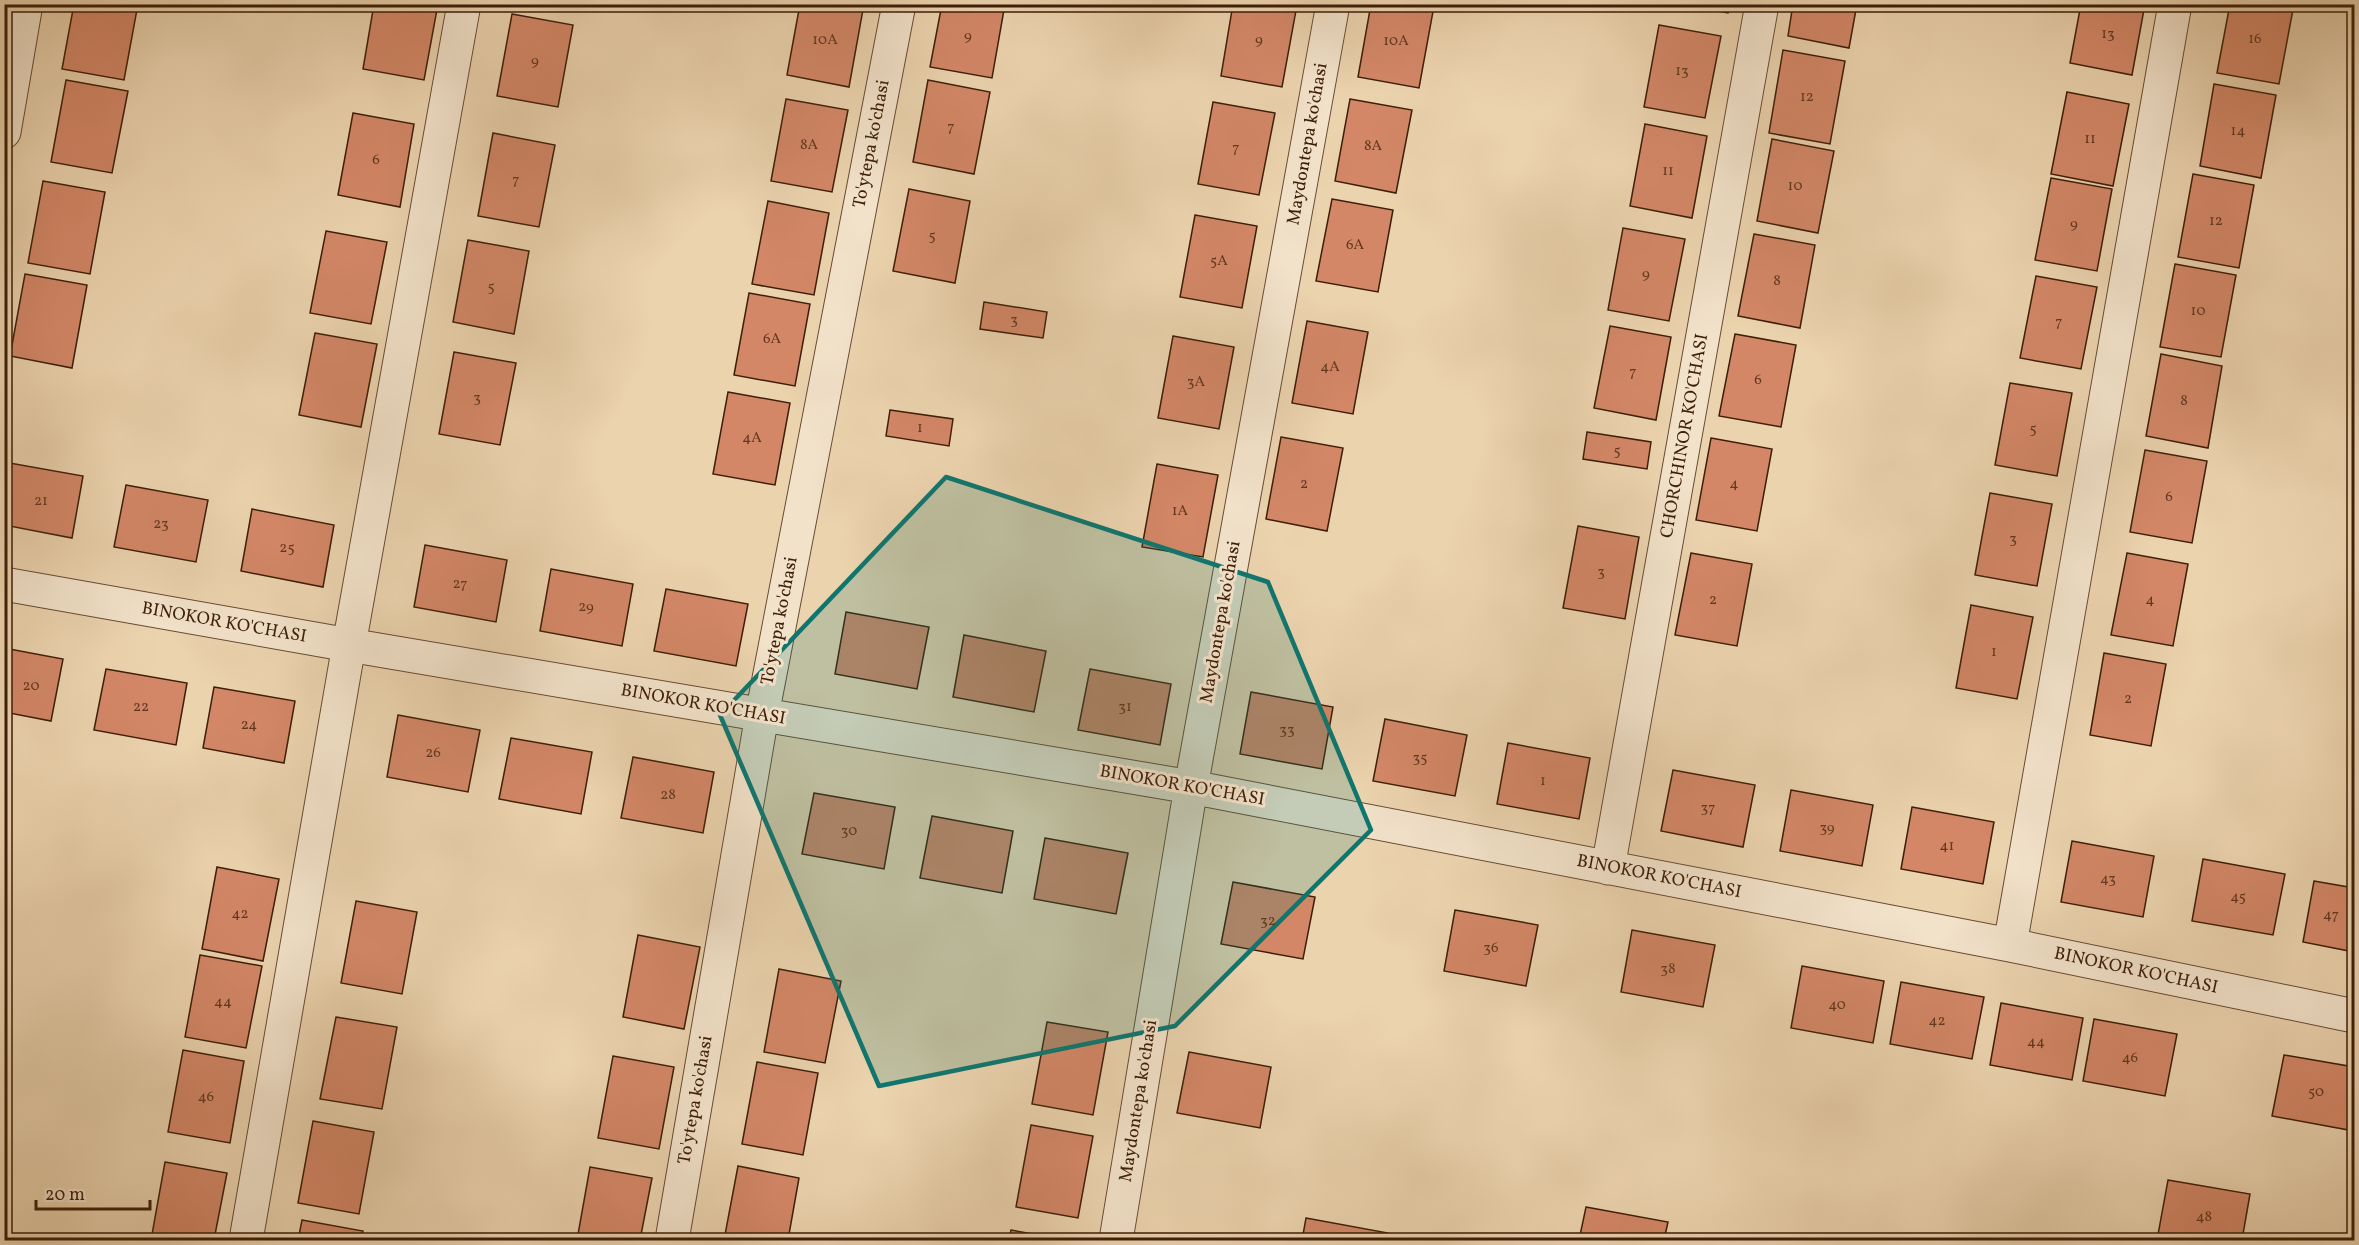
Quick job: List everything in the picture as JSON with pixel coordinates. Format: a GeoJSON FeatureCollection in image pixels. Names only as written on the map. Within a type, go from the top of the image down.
{"type":"FeatureCollection","features":[{"type":"Feature","properties":{"kind":"street"},"geometry":{"type":"LineString","coordinates":[[4,132],[26,4]]}},
{"type":"Feature","properties":{"kind":"street"},"geometry":{"type":"LineString","coordinates":[[246,1240],[349,645],[464,4]]}},
{"type":"Feature","properties":{"kind":"street","name":"To'ytepa ko'chasi"},"geometry":{"type":"LineString","coordinates":[[672,1240],[762,716],[899,4]]}},
{"type":"Feature","properties":{"kind":"street","name":"Maydontepa ko'chasi"},"geometry":{"type":"LineString","coordinates":[[1116,1240],[1191,787],[1333,4]]}},
{"type":"Feature","properties":{"kind":"street","name":"CHORCHINOR KO'CHASI"},"geometry":{"type":"LineString","coordinates":[[1608,867],[1762,4]]}},
{"type":"Feature","properties":{"kind":"street"},"geometry":{"type":"LineString","coordinates":[[2010,945],[2175,4]]}},
{"type":"Feature","properties":{"kind":"street","name":"BINOKOR KO'CHASI"},"geometry":{"type":"LineString","coordinates":[[4,584],[762,716],[1191,787],[2010,945],[2355,1016]]}},
{"type":"Feature","properties":{"kind":"highlighted area"},"geometry":{"type":"Polygon","coordinates":[[[946,477],[1268,582],[1371,830],[1175,1026],[879,1086],[720,715],[946,477]]]}},
{"type":"Feature","properties":{"kind":"building"},"geometry":{"type":"Polygon","coordinates":[[[74,4],[138,4],[124,80],[62,69],[74,4]]]}},
{"type":"Feature","properties":{"kind":"building"},"geometry":{"type":"Polygon","coordinates":[[[374,4],[438,4],[424,80],[363,69],[374,4]]]}},
{"type":"Feature","properties":{"kind":"building"},"geometry":{"type":"Polygon","coordinates":[[[800,4],[864,4],[849,87],[787,75],[800,4]]]}},
{"type":"Feature","properties":{"kind":"building"},"geometry":{"type":"Polygon","coordinates":[[[942,4],[1005,4],[992,78],[930,67],[942,4]]]}},
{"type":"Feature","properties":{"kind":"building"},"geometry":{"type":"Polygon","coordinates":[[[1233,4],[1297,5],[1282,87],[1221,76],[1233,4]]]}},
{"type":"Feature","properties":{"kind":"building"},"geometry":{"type":"Polygon","coordinates":[[[1371,4],[1434,6],[1419,88],[1358,77],[1371,4]]]}},
{"type":"Feature","properties":{"kind":"building"},"geometry":{"type":"Polygon","coordinates":[[[1680,4],[1730,4],[1728,13],[1680,4]]]}},
{"type":"Feature","properties":{"kind":"building"},"geometry":{"type":"Polygon","coordinates":[[[1793,4],[1857,4],[1849,48],[1788,36],[1793,4]]]}},
{"type":"Feature","properties":{"kind":"building"},"geometry":{"type":"Polygon","coordinates":[[[2081,4],[2145,4],[2132,75],[2070,63],[2081,4]]]}},
{"type":"Feature","properties":{"kind":"building"},"geometry":{"type":"Polygon","coordinates":[[[2230,4],[2294,4],[2279,84],[2217,73],[2230,4]]]}},
{"type":"Feature","properties":{"kind":"building"},"geometry":{"type":"Polygon","coordinates":[[[512,14],[573,25],[558,107],[497,96],[512,14]]]}},
{"type":"Feature","properties":{"kind":"building"},"geometry":{"type":"Polygon","coordinates":[[[1659,25],[1721,36],[1705,118],[1644,107],[1659,25]]]}},
{"type":"Feature","properties":{"kind":"building"},"geometry":{"type":"Polygon","coordinates":[[[1783,50],[1845,61],[1830,144],[1769,133],[1783,50]]]}},
{"type":"Feature","properties":{"kind":"building"},"geometry":{"type":"Polygon","coordinates":[[[66,80],[128,91],[112,173],[51,162],[66,80]]]}},
{"type":"Feature","properties":{"kind":"building"},"geometry":{"type":"Polygon","coordinates":[[[928,80],[990,92],[974,174],[913,162],[928,80]]]}},
{"type":"Feature","properties":{"kind":"building"},"geometry":{"type":"Polygon","coordinates":[[[2214,84],[2276,95],[2261,178],[2200,166],[2214,84]]]}},
{"type":"Feature","properties":{"kind":"building"},"geometry":{"type":"Polygon","coordinates":[[[2067,92],[2129,104],[2113,186],[2051,174],[2067,92]]]}},
{"type":"Feature","properties":{"kind":"building"},"geometry":{"type":"Polygon","coordinates":[[[786,99],[848,110],[832,192],[771,181],[786,99]]]}},
{"type":"Feature","properties":{"kind":"building"},"geometry":{"type":"Polygon","coordinates":[[[1350,99],[1412,110],[1396,193],[1335,181],[1350,99]]]}},
{"type":"Feature","properties":{"kind":"building"},"geometry":{"type":"Polygon","coordinates":[[[1213,102],[1275,113],[1259,195],[1198,184],[1213,102]]]}},
{"type":"Feature","properties":{"kind":"building"},"geometry":{"type":"Polygon","coordinates":[[[353,113],[414,124],[400,207],[338,195],[353,113]]]}},
{"type":"Feature","properties":{"kind":"building"},"geometry":{"type":"Polygon","coordinates":[[[1645,124],[1707,136],[1692,218],[1630,206],[1645,124]]]}},
{"type":"Feature","properties":{"kind":"building"},"geometry":{"type":"Polygon","coordinates":[[[493,133],[555,145],[539,227],[478,216],[493,133]]]}},
{"type":"Feature","properties":{"kind":"building"},"geometry":{"type":"Polygon","coordinates":[[[1772,139],[1834,151],[1818,233],[1757,221],[1772,139]]]}},
{"type":"Feature","properties":{"kind":"building"},"geometry":{"type":"Polygon","coordinates":[[[2193,174],[2254,185],[2239,268],[2178,257],[2193,174]]]}},
{"type":"Feature","properties":{"kind":"building"},"geometry":{"type":"Polygon","coordinates":[[[2051,178],[2112,189],[2097,271],[2035,260],[2051,178]]]}},
{"type":"Feature","properties":{"kind":"building"},"geometry":{"type":"Polygon","coordinates":[[[43,181],[105,192],[90,274],[28,263],[43,181]]]}},
{"type":"Feature","properties":{"kind":"building"},"geometry":{"type":"Polygon","coordinates":[[[909,189],[970,201],[955,283],[893,271],[909,189]]]}},
{"type":"Feature","properties":{"kind":"building"},"geometry":{"type":"Polygon","coordinates":[[[1332,199],[1393,210],[1378,292],[1316,281],[1332,199]]]}},
{"type":"Feature","properties":{"kind":"building"},"geometry":{"type":"Polygon","coordinates":[[[768,201],[829,213],[814,295],[752,284],[768,201]]]}},
{"type":"Feature","properties":{"kind":"building"},"geometry":{"type":"Polygon","coordinates":[[[1195,215],[1257,226],[1242,308],[1180,297],[1195,215]]]}},
{"type":"Feature","properties":{"kind":"building"},"geometry":{"type":"Polygon","coordinates":[[[1623,228],[1685,239],[1669,321],[1608,310],[1623,228]]]}},
{"type":"Feature","properties":{"kind":"building"},"geometry":{"type":"Polygon","coordinates":[[[326,231],[387,242],[371,324],[310,313],[326,231]]]}},
{"type":"Feature","properties":{"kind":"building"},"geometry":{"type":"Polygon","coordinates":[[[1754,234],[1815,245],[1800,328],[1738,316],[1754,234]]]}},
{"type":"Feature","properties":{"kind":"building"},"geometry":{"type":"Polygon","coordinates":[[[468,240],[529,251],[514,334],[453,322],[468,240]]]}},
{"type":"Feature","properties":{"kind":"building"},"geometry":{"type":"Polygon","coordinates":[[[2175,264],[2236,275],[2221,357],[2160,347],[2175,264]]]}},
{"type":"Feature","properties":{"kind":"building"},"geometry":{"type":"Polygon","coordinates":[[[25,274],[87,285],[72,368],[10,356],[25,274]]]}},
{"type":"Feature","properties":{"kind":"building"},"geometry":{"type":"Polygon","coordinates":[[[2036,276],[2097,287],[2081,369],[2020,358],[2036,276]]]}},
{"type":"Feature","properties":{"kind":"building"},"geometry":{"type":"Polygon","coordinates":[[[749,293],[810,304],[795,386],[734,375],[749,293]]]}},
{"type":"Feature","properties":{"kind":"building"},"geometry":{"type":"Polygon","coordinates":[[[984,302],[1047,312],[1043,338],[980,329],[984,302]]]}},
{"type":"Feature","properties":{"kind":"building"},"geometry":{"type":"Polygon","coordinates":[[[1307,321],[1368,332],[1353,414],[1292,403],[1307,321]]]}},
{"type":"Feature","properties":{"kind":"building"},"geometry":{"type":"Polygon","coordinates":[[[1610,326],[1671,337],[1656,420],[1594,408],[1610,326]]]}},
{"type":"Feature","properties":{"kind":"building"},"geometry":{"type":"Polygon","coordinates":[[[315,333],[377,344],[361,427],[299,415],[315,333]]]}},
{"type":"Feature","properties":{"kind":"building"},"geometry":{"type":"Polygon","coordinates":[[[1735,334],[1796,345],[1781,427],[1719,416],[1735,334]]]}},
{"type":"Feature","properties":{"kind":"building"},"geometry":{"type":"Polygon","coordinates":[[[1173,336],[1234,347],[1219,429],[1158,418],[1173,336]]]}},
{"type":"Feature","properties":{"kind":"building"},"geometry":{"type":"Polygon","coordinates":[[[454,352],[516,363],[500,445],[439,434],[454,352]]]}},
{"type":"Feature","properties":{"kind":"building"},"geometry":{"type":"Polygon","coordinates":[[[2161,354],[2222,366],[2208,448],[2146,436],[2161,354]]]}},
{"type":"Feature","properties":{"kind":"building"},"geometry":{"type":"Polygon","coordinates":[[[2010,383],[2072,393],[2057,476],[1995,465],[2010,383]]]}},
{"type":"Feature","properties":{"kind":"building"},"geometry":{"type":"Polygon","coordinates":[[[728,392],[790,403],[775,485],[713,474],[728,392]]]}},
{"type":"Feature","properties":{"kind":"building"},"geometry":{"type":"Polygon","coordinates":[[[890,410],[953,419],[949,446],[886,436],[890,410]]]}},
{"type":"Feature","properties":{"kind":"building"},"geometry":{"type":"Polygon","coordinates":[[[1587,432],[1651,442],[1647,469],[1583,459],[1587,432]]]}},
{"type":"Feature","properties":{"kind":"building"},"geometry":{"type":"Polygon","coordinates":[[[1281,437],[1343,448],[1327,531],[1266,519],[1281,437]]]}},
{"type":"Feature","properties":{"kind":"building"},"geometry":{"type":"Polygon","coordinates":[[[1711,438],[1772,449],[1757,531],[1696,520],[1711,438]]]}},
{"type":"Feature","properties":{"kind":"building"},"geometry":{"type":"Polygon","coordinates":[[[2145,450],[2207,461],[2192,543],[2130,532],[2145,450]]]}},
{"type":"Feature","properties":{"kind":"building"},"geometry":{"type":"Polygon","coordinates":[[[4,462],[83,476],[72,538],[4,525],[4,462]]]}},
{"type":"Feature","properties":{"kind":"building"},"geometry":{"type":"Polygon","coordinates":[[[1157,464],[1218,475],[1203,557],[1142,547],[1157,464]]]}},
{"type":"Feature","properties":{"kind":"building"},"geometry":{"type":"Polygon","coordinates":[[[126,485],[208,500],[196,562],[114,547],[126,485]]]}},
{"type":"Feature","properties":{"kind":"building"},"geometry":{"type":"Polygon","coordinates":[[[1990,493],[2052,504],[2037,586],[1975,575],[1990,493]]]}},
{"type":"Feature","properties":{"kind":"building"},"geometry":{"type":"Polygon","coordinates":[[[252,509],[334,525],[323,587],[241,571],[252,509]]]}},
{"type":"Feature","properties":{"kind":"building"},"geometry":{"type":"Polygon","coordinates":[[[1578,526],[1639,537],[1625,619],[1563,608],[1578,526]]]}},
{"type":"Feature","properties":{"kind":"building"},"geometry":{"type":"Polygon","coordinates":[[[425,545],[507,560],[496,622],[414,607],[425,545]]]}},
{"type":"Feature","properties":{"kind":"building"},"geometry":{"type":"Polygon","coordinates":[[[1691,553],[1752,564],[1737,646],[1675,635],[1691,553]]]}},
{"type":"Feature","properties":{"kind":"building"},"geometry":{"type":"Polygon","coordinates":[[[2127,553],[2188,564],[2173,646],[2111,635],[2127,553]]]}},
{"type":"Feature","properties":{"kind":"building"},"geometry":{"type":"Polygon","coordinates":[[[551,569],[633,584],[622,646],[540,631],[551,569]]]}},
{"type":"Feature","properties":{"kind":"building"},"geometry":{"type":"Polygon","coordinates":[[[666,589],[748,604],[736,666],[654,651],[666,589]]]}},
{"type":"Feature","properties":{"kind":"building"},"geometry":{"type":"Polygon","coordinates":[[[1971,605],[2033,617],[2017,699],[1956,688],[1971,605]]]}},
{"type":"Feature","properties":{"kind":"building"},"geometry":{"type":"Polygon","coordinates":[[[846,612],[929,627],[917,689],[835,674],[846,612]]]}},
{"type":"Feature","properties":{"kind":"building"},"geometry":{"type":"Polygon","coordinates":[[[964,635],[1046,651],[1034,712],[953,697],[964,635]]]}},
{"type":"Feature","properties":{"kind":"building"},"geometry":{"type":"Polygon","coordinates":[[[4,648],[63,659],[51,721],[4,712],[4,648]]]}},
{"type":"Feature","properties":{"kind":"building"},"geometry":{"type":"Polygon","coordinates":[[[2104,653],[2166,664],[2151,746],[2090,735],[2104,653]]]}},
{"type":"Feature","properties":{"kind":"building"},"geometry":{"type":"Polygon","coordinates":[[[106,669],[187,683],[176,745],[94,730],[106,669]]]}},
{"type":"Feature","properties":{"kind":"building"},"geometry":{"type":"Polygon","coordinates":[[[1090,669],[1171,684],[1160,745],[1078,730],[1090,669]]]}},
{"type":"Feature","properties":{"kind":"building"},"geometry":{"type":"Polygon","coordinates":[[[214,687],[295,701],[284,763],[203,748],[214,687]]]}},
{"type":"Feature","properties":{"kind":"building"},"geometry":{"type":"Polygon","coordinates":[[[1251,692],[1333,707],[1322,769],[1240,754],[1251,692]]]}},
{"type":"Feature","properties":{"kind":"building"},"geometry":{"type":"Polygon","coordinates":[[[398,715],[480,730],[468,792],[387,777],[398,715]]]}},
{"type":"Feature","properties":{"kind":"building"},"geometry":{"type":"Polygon","coordinates":[[[1385,719],[1467,735],[1455,796],[1373,781],[1385,719]]]}},
{"type":"Feature","properties":{"kind":"building"},"geometry":{"type":"Polygon","coordinates":[[[511,738],[592,752],[581,814],[499,799],[511,738]]]}},
{"type":"Feature","properties":{"kind":"building"},"geometry":{"type":"Polygon","coordinates":[[[1508,743],[1590,758],[1579,819],[1497,804],[1508,743]]]}},
{"type":"Feature","properties":{"kind":"building"},"geometry":{"type":"Polygon","coordinates":[[[633,757],[714,772],[703,833],[621,818],[633,757]]]}},
{"type":"Feature","properties":{"kind":"building"},"geometry":{"type":"Polygon","coordinates":[[[1673,770],[1755,785],[1743,847],[1661,831],[1673,770]]]}},
{"type":"Feature","properties":{"kind":"building"},"geometry":{"type":"Polygon","coordinates":[[[1791,790],[1873,805],[1862,866],[1780,851],[1791,790]]]}},
{"type":"Feature","properties":{"kind":"building"},"geometry":{"type":"Polygon","coordinates":[[[814,793],[895,807],[884,869],[802,854],[814,793]]]}},
{"type":"Feature","properties":{"kind":"building"},"geometry":{"type":"Polygon","coordinates":[[[1912,807],[1994,822],[1983,884],[1901,869],[1912,807]]]}},
{"type":"Feature","properties":{"kind":"building"},"geometry":{"type":"Polygon","coordinates":[[[932,816],[1013,831],[1002,893],[920,878],[932,816]]]}},
{"type":"Feature","properties":{"kind":"building"},"geometry":{"type":"Polygon","coordinates":[[[1045,838],[1128,853],[1116,914],[1034,899],[1045,838]]]}},
{"type":"Feature","properties":{"kind":"building"},"geometry":{"type":"Polygon","coordinates":[[[2072,841],[2154,856],[2143,917],[2061,902],[2072,841]]]}},
{"type":"Feature","properties":{"kind":"building"},"geometry":{"type":"Polygon","coordinates":[[[2203,859],[2285,874],[2273,935],[2192,921],[2203,859]]]}},
{"type":"Feature","properties":{"kind":"building"},"geometry":{"type":"Polygon","coordinates":[[[217,867],[279,879],[263,961],[202,949],[217,867]]]}},
{"type":"Feature","properties":{"kind":"building"},"geometry":{"type":"Polygon","coordinates":[[[2314,881],[2354,888],[2354,952],[2303,942],[2314,881]]]}},
{"type":"Feature","properties":{"kind":"building"},"geometry":{"type":"Polygon","coordinates":[[[1233,882],[1315,897],[1303,959],[1221,944],[1233,882]]]}},
{"type":"Feature","properties":{"kind":"building"},"geometry":{"type":"Polygon","coordinates":[[[356,901],[417,912],[402,994],[341,983],[356,901]]]}},
{"type":"Feature","properties":{"kind":"building"},"geometry":{"type":"Polygon","coordinates":[[[1455,910],[1538,925],[1526,986],[1444,971],[1455,910]]]}},
{"type":"Feature","properties":{"kind":"building"},"geometry":{"type":"Polygon","coordinates":[[[1632,930],[1715,945],[1703,1007],[1621,992],[1632,930]]]}},
{"type":"Feature","properties":{"kind":"building"},"geometry":{"type":"Polygon","coordinates":[[[638,935],[700,947],[684,1029],[623,1017],[638,935]]]}},
{"type":"Feature","properties":{"kind":"building"},"geometry":{"type":"Polygon","coordinates":[[[200,955],[262,966],[246,1048],[185,1037],[200,955]]]}},
{"type":"Feature","properties":{"kind":"building"},"geometry":{"type":"Polygon","coordinates":[[[1802,966],[1884,981],[1873,1043],[1791,1028],[1802,966]]]}},
{"type":"Feature","properties":{"kind":"building"},"geometry":{"type":"Polygon","coordinates":[[[779,969],[841,981],[825,1063],[764,1052],[779,969]]]}},
{"type":"Feature","properties":{"kind":"building"},"geometry":{"type":"Polygon","coordinates":[[[1901,982],[1984,997],[1972,1059],[1890,1044],[1901,982]]]}},
{"type":"Feature","properties":{"kind":"building"},"geometry":{"type":"Polygon","coordinates":[[[2001,1003],[2083,1018],[2072,1080],[1990,1065],[2001,1003]]]}},
{"type":"Feature","properties":{"kind":"building"},"geometry":{"type":"Polygon","coordinates":[[[336,1017],[397,1027],[382,1109],[320,1099],[336,1017]]]}},
{"type":"Feature","properties":{"kind":"building"},"geometry":{"type":"Polygon","coordinates":[[[2094,1019],[2177,1034],[2165,1096],[2083,1081],[2094,1019]]]}},
{"type":"Feature","properties":{"kind":"building"},"geometry":{"type":"Polygon","coordinates":[[[1047,1022],[1108,1032],[1093,1115],[1032,1104],[1047,1022]]]}},
{"type":"Feature","properties":{"kind":"building"},"geometry":{"type":"Polygon","coordinates":[[[183,1050],[244,1061],[230,1143],[168,1132],[183,1050]]]}},
{"type":"Feature","properties":{"kind":"building"},"geometry":{"type":"Polygon","coordinates":[[[1189,1052],[1271,1067],[1260,1128],[1177,1113],[1189,1052]]]}},
{"type":"Feature","properties":{"kind":"building"},"geometry":{"type":"Polygon","coordinates":[[[2284,1055],[2354,1067],[2354,1131],[2272,1116],[2284,1055]]]}},
{"type":"Feature","properties":{"kind":"building"},"geometry":{"type":"Polygon","coordinates":[[[613,1056],[674,1067],[659,1149],[598,1138],[613,1056]]]}},
{"type":"Feature","properties":{"kind":"building"},"geometry":{"type":"Polygon","coordinates":[[[757,1062],[818,1073],[803,1155],[742,1144],[757,1062]]]}},
{"type":"Feature","properties":{"kind":"building"},"geometry":{"type":"Polygon","coordinates":[[[313,1121],[374,1132],[359,1214],[298,1203],[313,1121]]]}},
{"type":"Feature","properties":{"kind":"building"},"geometry":{"type":"Polygon","coordinates":[[[1031,1125],[1093,1136],[1078,1218],[1016,1207],[1031,1125]]]}},
{"type":"Feature","properties":{"kind":"building"},"geometry":{"type":"Polygon","coordinates":[[[165,1162],[227,1173],[214,1240],[151,1240],[165,1162]]]}},
{"type":"Feature","properties":{"kind":"building"},"geometry":{"type":"Polygon","coordinates":[[[738,1166],[799,1178],[788,1240],[724,1240],[738,1166]]]}},
{"type":"Feature","properties":{"kind":"building"},"geometry":{"type":"Polygon","coordinates":[[[590,1167],[652,1178],[640,1240],[577,1240],[590,1167]]]}},
{"type":"Feature","properties":{"kind":"building"},"geometry":{"type":"Polygon","coordinates":[[[2168,1180],[2250,1194],[2242,1240],[2157,1240],[2168,1180]]]}},
{"type":"Feature","properties":{"kind":"building"},"geometry":{"type":"Polygon","coordinates":[[[1586,1207],[1668,1222],[1664,1240],[1579,1240],[1586,1207]]]}},
{"type":"Feature","properties":{"kind":"building"},"geometry":{"type":"Polygon","coordinates":[[[1306,1218],[1388,1233],[1387,1240],[1302,1240],[1306,1218]]]}},
{"type":"Feature","properties":{"kind":"building"},"geometry":{"type":"Polygon","coordinates":[[[302,1220],[363,1231],[361,1240],[298,1240],[302,1220]]]}},
{"type":"Feature","properties":{"kind":"building"},"geometry":{"type":"Polygon","coordinates":[[[1011,1230],[1066,1240],[1009,1240],[1011,1230]]]}}]}
